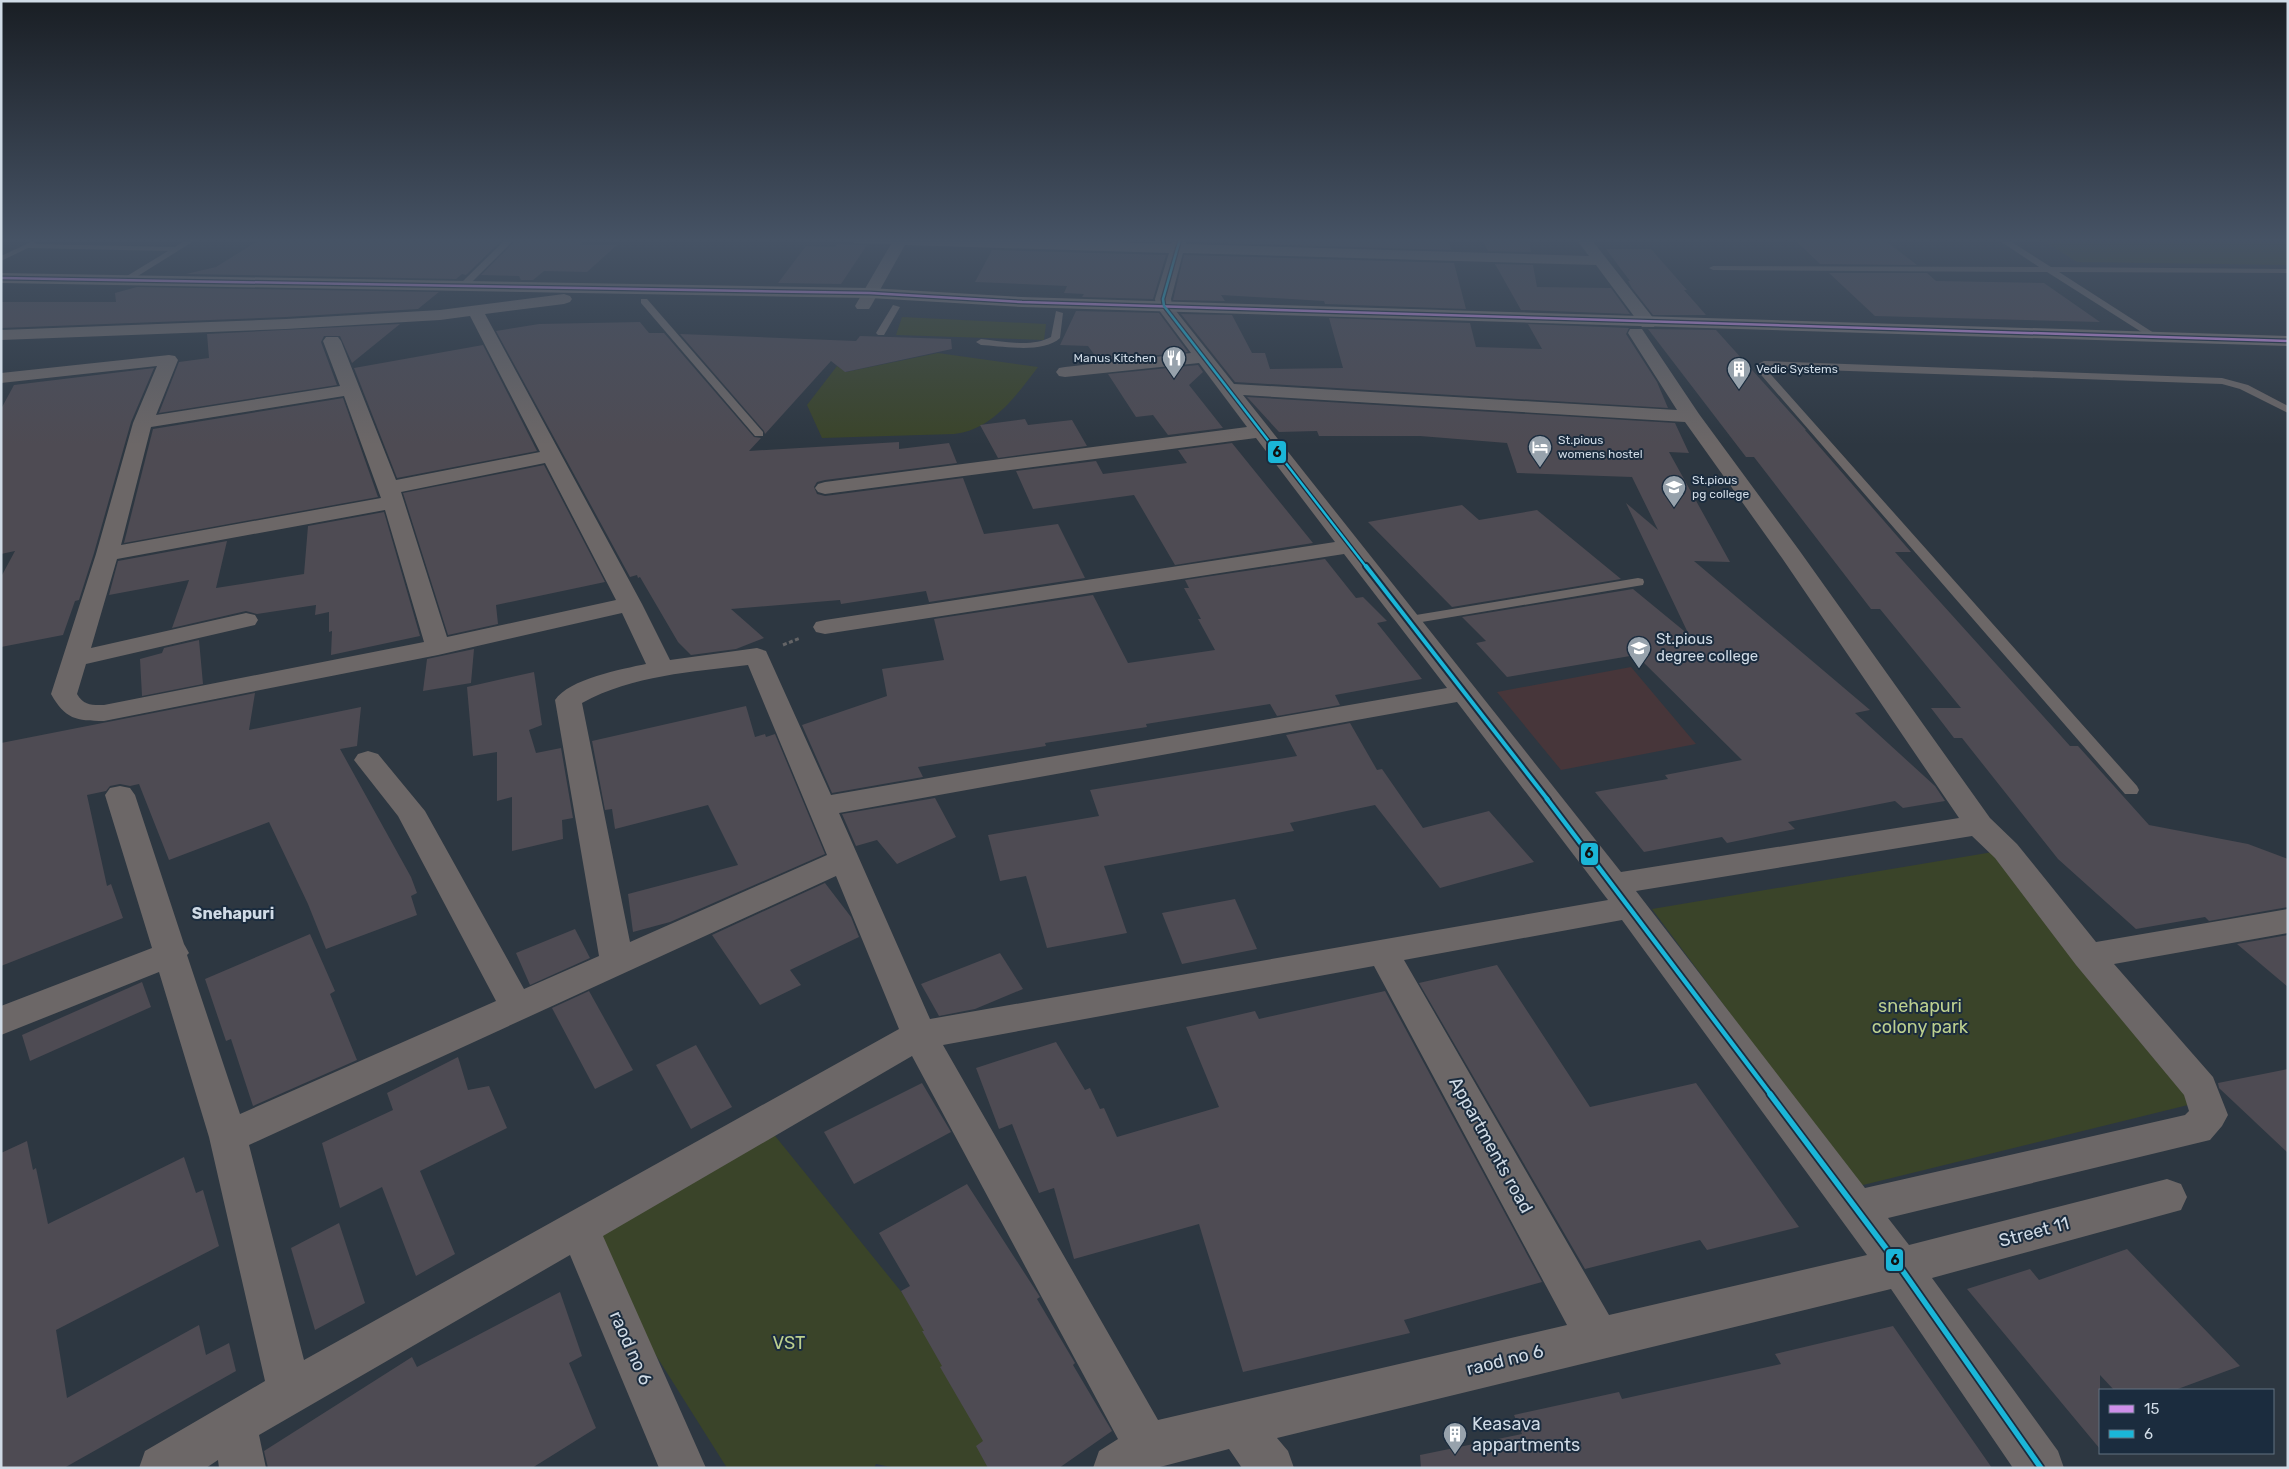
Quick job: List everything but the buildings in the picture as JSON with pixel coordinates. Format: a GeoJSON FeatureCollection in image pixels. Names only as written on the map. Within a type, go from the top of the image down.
{"type":"FeatureCollection","features":[{"type":"Feature","properties":{"kind":"main road"},"geometry":{"type":"LineString","coordinates":[[911,308],[1059,313],[1168,311]]}},
{"type":"Feature","properties":{"kind":"main road"},"geometry":{"type":"LineString","coordinates":[[1112,308],[2288,352]]}},
{"type":"Feature","properties":{"kind":"main road"},"geometry":{"type":"LineString","coordinates":[[1642,328],[2154,336],[2288,341]]}},
{"type":"Feature","properties":{"kind":"street"},"geometry":{"type":"LineString","coordinates":[[440,315],[446,308]]}},
{"type":"Feature","properties":{"kind":"street"},"geometry":{"type":"LineString","coordinates":[[1,335],[286,324],[440,315],[501,308]]}},
{"type":"Feature","properties":{"kind":"street"},"geometry":{"type":"LineString","coordinates":[[1167,308],[1622,896],[1900,1267],[2040,1468]]}},
{"type":"Feature","properties":{"kind":"street"},"geometry":{"type":"LineString","coordinates":[[1630,308],[1691,417],[1979,824],[2006,852],[2088,956],[2200,1088],[2208,1115],[2197,1129],[1856,1208]]}},
{"type":"Feature","properties":{"kind":"street"},"geometry":{"type":"LineString","coordinates":[[475,311],[630,604],[662,670]]}},
{"type":"Feature","properties":{"kind":"street"},"geometry":{"type":"LineString","coordinates":[[1,374],[25,334]]}},
{"type":"Feature","properties":{"kind":"street"},"geometry":{"type":"LineString","coordinates":[[332,341],[391,495],[438,647]]}},
{"type":"Feature","properties":{"kind":"street"},"geometry":{"type":"LineString","coordinates":[[1065,372],[1204,357]]}},
{"type":"Feature","properties":{"kind":"street"},"geometry":{"type":"LineString","coordinates":[[9,362],[170,360],[143,423],[107,554],[64,694],[70,707],[80,712],[104,713],[438,647],[630,604]]}},
{"type":"Feature","properties":{"kind":"street"},"geometry":{"type":"LineString","coordinates":[[1229,389],[1691,417]]}},
{"type":"Feature","properties":{"kind":"street"},"geometry":{"type":"LineString","coordinates":[[143,423],[350,390]]}},
{"type":"Feature","properties":{"kind":"street"},"geometry":{"type":"LineString","coordinates":[[825,488],[1262,431]]}},
{"type":"Feature","properties":{"kind":"street"},"geometry":{"type":"LineString","coordinates":[[107,554],[391,495],[552,456]]}},
{"type":"Feature","properties":{"kind":"street"},"geometry":{"type":"LineString","coordinates":[[825,627],[1351,546]]}},
{"type":"Feature","properties":{"kind":"street"},"geometry":{"type":"LineString","coordinates":[[74,659],[246,620]]}},
{"type":"Feature","properties":{"kind":"street"},"geometry":{"type":"LineString","coordinates":[[617,962],[568,700],[584,689],[597,684],[662,670],[757,656],[919,1035],[1132,1457]]}},
{"type":"Feature","properties":{"kind":"street"},"geometry":{"type":"LineString","coordinates":[[821,806],[1466,693]]}},
{"type":"Feature","properties":{"kind":"street"},"geometry":{"type":"LineString","coordinates":[[368,760],[410,811],[517,1007]]}},
{"type":"Feature","properties":{"kind":"street"},"geometry":{"type":"LineString","coordinates":[[120,795],[172,953],[228,1137],[290,1392]]}},
{"type":"Feature","properties":{"kind":"street"},"geometry":{"type":"LineString","coordinates":[[162,1468],[234,1424],[919,1035],[1383,952],[1622,896],[1979,824]]}},
{"type":"Feature","properties":{"kind":"street"},"geometry":{"type":"LineString","coordinates":[[228,1137],[844,860]]}},
{"type":"Feature","properties":{"kind":"street"},"geometry":{"type":"LineString","coordinates":[[2088,956],[2288,921]]}},
{"type":"Feature","properties":{"kind":"street","name":"Appartments road"},"geometry":{"type":"LineString","coordinates":[[1383,952],[1598,1338]]}},
{"type":"Feature","properties":{"kind":"street"},"geometry":{"type":"LineString","coordinates":[[1,1021],[172,953]]}},
{"type":"Feature","properties":{"kind":"street","name":"Street 11"},"geometry":{"type":"LineString","coordinates":[[1900,1267],[2167,1197]]}},
{"type":"Feature","properties":{"kind":"street","name":"raod no 6"},"geometry":{"type":"LineString","coordinates":[[579,1228],[683,1468]]}},
{"type":"Feature","properties":{"kind":"street","name":"raod no 6"},"geometry":{"type":"LineString","coordinates":[[1132,1457],[1238,1424],[1900,1267]]}},
{"type":"Feature","properties":{"kind":"street"},"geometry":{"type":"LineString","coordinates":[[234,1424],[243,1468]]}},
{"type":"Feature","properties":{"kind":"street"},"geometry":{"type":"LineString","coordinates":[[1238,1424],[1271,1468]]}},
{"type":"Feature","properties":{"kind":"lane"},"geometry":{"type":"LineString","coordinates":[[650,308],[759,434]]}},
{"type":"Feature","properties":{"kind":"lane"},"geometry":{"type":"LineString","coordinates":[[881,333],[896,308]]}},
{"type":"Feature","properties":{"kind":"lane"},"geometry":{"type":"LineString","coordinates":[[2108,308],[2154,336]]}},
{"type":"Feature","properties":{"kind":"lane"},"geometry":{"type":"LineString","coordinates":[[981,342],[1036,344],[1049,342],[1055,338],[1059,313]]}},
{"type":"Feature","properties":{"kind":"lane"},"geometry":{"type":"LineString","coordinates":[[2131,790],[1759,366],[1764,364],[2222,381],[2244,386],[2288,410]]}},
{"type":"Feature","properties":{"kind":"lane"},"geometry":{"type":"LineString","coordinates":[[1410,620],[1638,582]]}},
{"type":"Feature","properties":{"kind":"path"},"geometry":{"type":"LineString","coordinates":[[757,656],[825,627]]}},
{"type":"Feature","properties":{"kind":"shaded area"},"geometry":{"type":"Polygon","coordinates":[[[1631,667],[1696,744],[1561,770],[1497,692],[1631,667]]]}},
{"type":"Feature","properties":{"kind":"green space"},"geometry":{"type":"Polygon","coordinates":[[[902,317],[1046,324],[1044,340],[896,335],[902,317]]]}},
{"type":"Feature","properties":{"kind":"green space"},"geometry":{"type":"Polygon","coordinates":[[[938,353],[1038,367],[1002,410],[980,426],[968,431],[954,434],[822,438],[807,405],[837,366],[846,372],[938,353]]]}},
{"type":"Feature","properties":{"kind":"green space","name":"snehapuri colony park"},"geometry":{"type":"Polygon","coordinates":[[[1999,851],[2192,1104],[1859,1186],[1652,909],[1999,851]]]}},
{"type":"Feature","properties":{"kind":"green space","name":"VST"},"geometry":{"type":"Polygon","coordinates":[[[763,1121],[1044,1468],[895,1468],[876,1464],[874,1468],[727,1468],[582,1238],[763,1121]]]}},
{"type":"Feature","properties":{"kind":"transit line","name":"6"},"geometry":{"type":"LineString","coordinates":[[1165,308],[1613,884],[1900,1267],[2041,1468]]}},
{"type":"Feature","properties":{"kind":"transit line","name":"15"},"geometry":{"type":"LineString","coordinates":[[1202,308],[2288,341]]}},
{"type":"Feature","properties":{"kind":"place","name":"Manus Kitchen"},"geometry":{"type":"Point","coordinates":[1174,379]}},
{"type":"Feature","properties":{"kind":"place","name":"Vedic Systems"},"geometry":{"type":"Point","coordinates":[1739,390]}},
{"type":"Feature","properties":{"kind":"place","name":"St.pious womens hostel"},"geometry":{"type":"Point","coordinates":[1540,468]}},
{"type":"Feature","properties":{"kind":"place","name":"St.pious pg college"},"geometry":{"type":"Point","coordinates":[1674,508]}},
{"type":"Feature","properties":{"kind":"place","name":"St.pious degree college"},"geometry":{"type":"Point","coordinates":[1639,669]}},
{"type":"Feature","properties":{"kind":"place","name":"Keasava appartments"},"geometry":{"type":"Point","coordinates":[1455,1455]}},
{"type":"Feature","properties":{"kind":"district","name":"Snehapuri"},"geometry":{"type":"Point","coordinates":[233,913]}}]}
